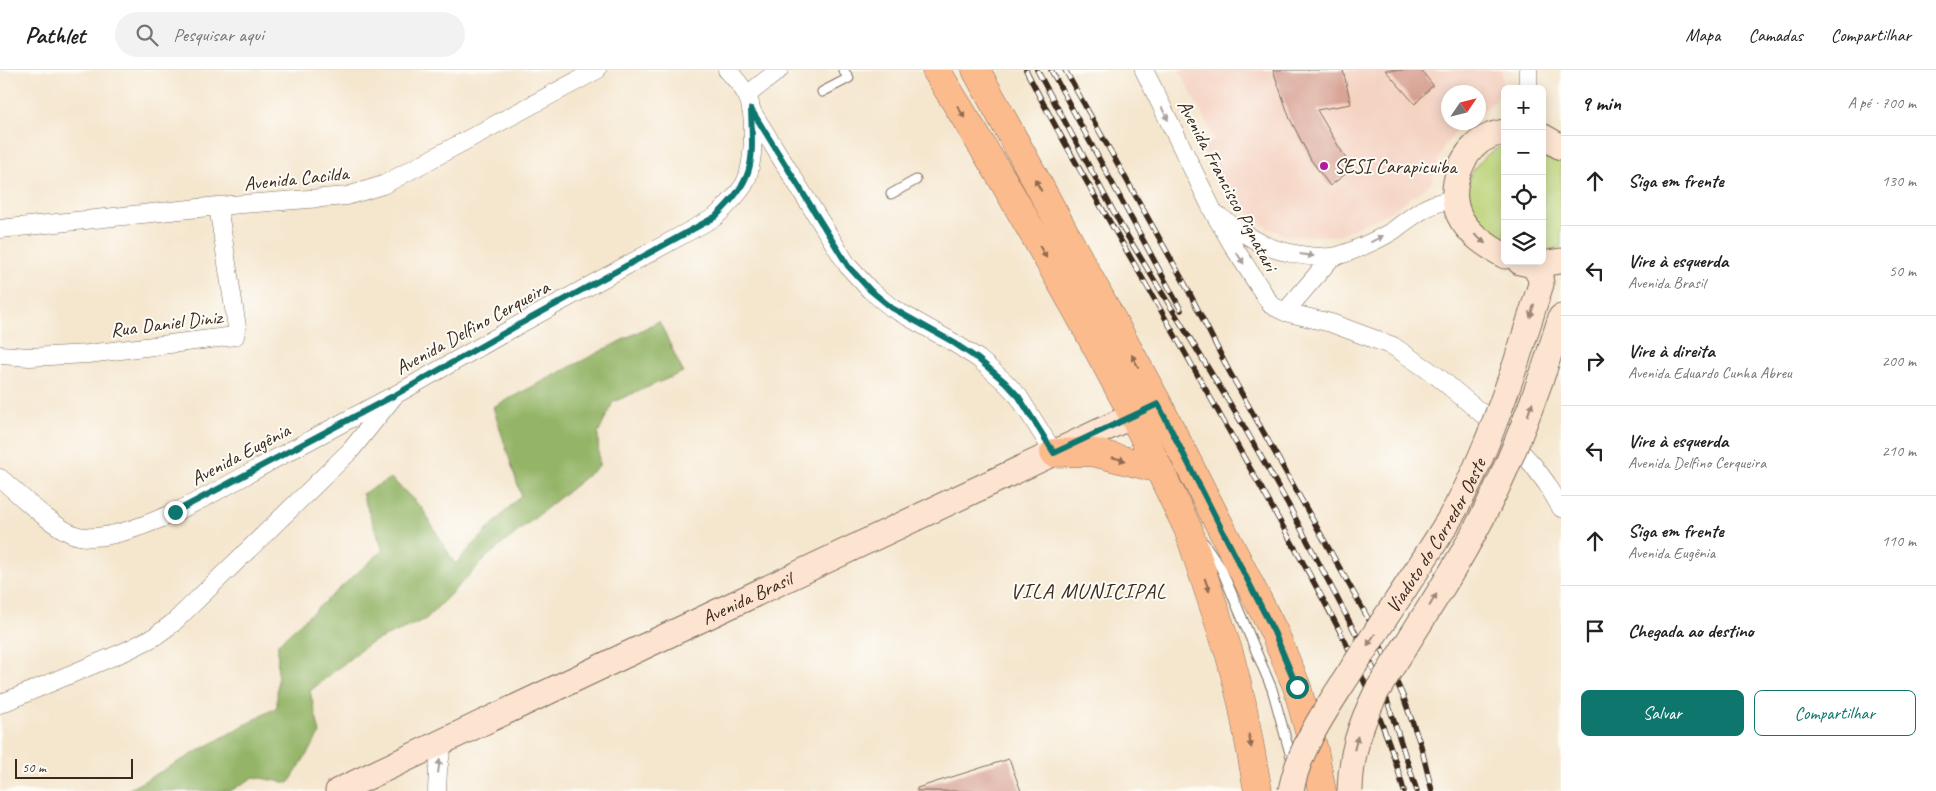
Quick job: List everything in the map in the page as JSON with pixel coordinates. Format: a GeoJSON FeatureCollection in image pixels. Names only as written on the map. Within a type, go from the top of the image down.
{"type":"FeatureCollection","features":[{"type":"Feature","properties":{"kind":"main road"},"geometry":{"type":"LineString","coordinates":[[936,70],[1001,177],[1133,414],[1188,530],[1230,656],[1242,703],[1258,791]]}},
{"type":"Feature","properties":{"kind":"main road"},"geometry":{"type":"LineString","coordinates":[[976,70],[1158,404],[1278,642],[1297,687],[1314,750],[1302,786]]}},
{"type":"Feature","properties":{"kind":"main road"},"geometry":{"type":"LineString","coordinates":[[1501,133],[1488,136],[1465,158],[1458,173],[1454,200],[1460,216],[1467,227],[1479,239],[1501,253]]}},
{"type":"Feature","properties":{"kind":"main road"},"geometry":{"type":"LineString","coordinates":[[1546,138],[1561,147]]}},
{"type":"Feature","properties":{"kind":"main road"},"geometry":{"type":"LineString","coordinates":[[1546,262],[1561,261]]}},
{"type":"Feature","properties":{"kind":"main road","name":"Viaduto do Corredor Oeste"},"geometry":{"type":"LineString","coordinates":[[1302,786],[1299,764],[1317,725],[1439,537],[1467,488],[1484,449],[1515,366],[1541,284],[1540,276],[1527,265]]}},
{"type":"Feature","properties":{"kind":"main road","name":"Viaduto do Corredor Oeste"},"geometry":{"type":"LineString","coordinates":[[1350,791],[1356,741],[1367,711],[1377,691],[1471,538],[1489,504],[1525,421],[1561,317]]}},
{"type":"Feature","properties":{"kind":"main road","name":"Avenida Brasil"},"geometry":{"type":"LineString","coordinates":[[345,790],[443,741],[1133,414],[1158,404]]}},
{"type":"Feature","properties":{"kind":"main road"},"geometry":{"type":"LineString","coordinates":[[1054,453],[1096,453],[1159,469]]}},
{"type":"Feature","properties":{"kind":"street"},"geometry":{"type":"LineString","coordinates":[[727,70],[749,102],[848,266],[870,290],[892,308],[951,341],[978,359],[1005,382],[1019,397],[1054,453]]}},
{"type":"Feature","properties":{"kind":"street"},"geometry":{"type":"LineString","coordinates":[[749,102],[780,70]]}},
{"type":"Feature","properties":{"kind":"street","name":"Avenida Francisco Pignatari"},"geometry":{"type":"LineString","coordinates":[[1144,70],[1235,249],[1271,305],[1285,312]]}},
{"type":"Feature","properties":{"kind":"street"},"geometry":{"type":"LineString","coordinates":[[1528,70],[1528,85]]}},
{"type":"Feature","properties":{"kind":"street","name":"Avenida Cacilda"},"geometry":{"type":"LineString","coordinates":[[0,229],[218,206],[347,196],[371,190],[586,73]]}},
{"type":"Feature","properties":{"kind":"street","name":"Avenida Delfino Cerqueira"},"geometry":{"type":"LineString","coordinates":[[0,704],[126,651],[154,637],[173,623],[351,450],[395,395],[715,217],[734,198],[744,183],[750,167],[752,150],[749,102]]}},
{"type":"Feature","properties":{"kind":"street"},"geometry":{"type":"LineString","coordinates":[[1216,214],[1267,246],[1292,252],[1332,257],[1370,243],[1391,232],[1428,206],[1454,200]]}},
{"type":"Feature","properties":{"kind":"street","name":"Rua Daniel Diniz"},"geometry":{"type":"LineString","coordinates":[[0,355],[30,357],[88,354],[235,336],[237,327],[218,206]]}},
{"type":"Feature","properties":{"kind":"street"},"geometry":{"type":"LineString","coordinates":[[1332,257],[1285,312],[1331,323],[1393,346],[1437,376],[1499,428],[1533,465],[1561,508]]}},
{"type":"Feature","properties":{"kind":"street","name":"Avenida Eugênia"},"geometry":{"type":"LineString","coordinates":[[0,478],[63,530],[78,536],[97,538],[112,535],[137,528],[175,512],[395,395]]}},
{"type":"Feature","properties":{"kind":"street"},"geometry":{"type":"LineString","coordinates":[[437,791],[438,770],[443,741]]}},
{"type":"Feature","properties":{"kind":"lane"},"geometry":{"type":"LineString","coordinates":[[822,92],[849,78],[843,70]]}},
{"type":"Feature","properties":{"kind":"lane"},"geometry":{"type":"LineString","coordinates":[[891,194],[916,180]]}},
{"type":"Feature","properties":{"kind":"lane"},"geometry":{"type":"LineString","coordinates":[[1171,494],[1221,568],[1272,690],[1302,786]]}},
{"type":"Feature","properties":{"kind":"shaded area","name":"SESI Carapicuiba"},"geometry":{"type":"Polygon","coordinates":[[[1179,70],[1502,70],[1501,90],[1495,101],[1486,108],[1486,85],[1441,85],[1441,130],[1457,130],[1443,147],[1431,184],[1390,212],[1337,236],[1286,235],[1268,228],[1252,216],[1225,186],[1201,149],[1215,140],[1179,70]]]}},
{"type":"Feature","properties":{"kind":"green space"},"geometry":{"type":"Polygon","coordinates":[[[1501,147],[1501,238],[1477,219],[1471,209],[1467,189],[1473,170],[1479,162],[1501,147]]]}},
{"type":"Feature","properties":{"kind":"green space"},"geometry":{"type":"Polygon","coordinates":[[[1546,153],[1561,163],[1561,247],[1546,251],[1546,153]]]}},
{"type":"Feature","properties":{"kind":"green space"},"geometry":{"type":"Polygon","coordinates":[[[659,321],[683,372],[613,402],[598,434],[599,466],[489,555],[426,619],[368,644],[310,691],[320,733],[289,783],[254,777],[230,791],[126,791],[277,707],[278,643],[383,550],[362,494],[391,478],[422,508],[455,564],[521,495],[493,407],[659,321]]]}},
{"type":"Feature","properties":{"kind":"building"},"geometry":{"type":"Polygon","coordinates":[[[1273,70],[1343,70],[1351,104],[1317,110],[1352,169],[1330,186],[1311,160],[1290,119],[1273,70]]]}},
{"type":"Feature","properties":{"kind":"building"},"geometry":{"type":"Polygon","coordinates":[[[1385,70],[1421,70],[1433,85],[1415,104],[1385,70]]]}},
{"type":"Feature","properties":{"kind":"building"},"geometry":{"type":"Polygon","coordinates":[[[1009,759],[1021,791],[917,791],[917,788],[1009,759]]]}},
{"type":"Feature","properties":{"kind":"railway"},"geometry":{"type":"LineString","coordinates":[[1026,70],[1067,147],[1292,543],[1348,646],[1379,717],[1404,791]]}},
{"type":"Feature","properties":{"kind":"railway"},"geometry":{"type":"LineString","coordinates":[[1037,70],[1123,229],[1243,425],[1288,504],[1368,657],[1386,697],[1417,791]]}},
{"type":"Feature","properties":{"kind":"railway"},"geometry":{"type":"LineString","coordinates":[[1051,70],[1181,310]]}},
{"type":"Feature","properties":{"kind":"railway"},"geometry":{"type":"LineString","coordinates":[[1065,70],[1185,284],[1229,371],[1369,620],[1403,696],[1421,746],[1432,791]]}},
{"type":"Feature","properties":{"kind":"place","name":"SESI Carapicuiba"},"geometry":{"type":"Point","coordinates":[1324,166]}},
{"type":"Feature","properties":{"kind":"district","name":"VILA MUNICIPAL"},"geometry":{"type":"Point","coordinates":[1088,590]}},
{"type":"Feature","properties":{"kind":"route"},"geometry":{"type":"LineString","coordinates":[[175,512],[395,395],[715,217],[734,198],[744,183],[750,167],[752,150],[751,109],[848,266],[870,290],[892,308],[965,350],[1005,382],[1019,397],[1054,453],[1133,414],[1158,404],[1274,632],[1297,687]]}}]}
